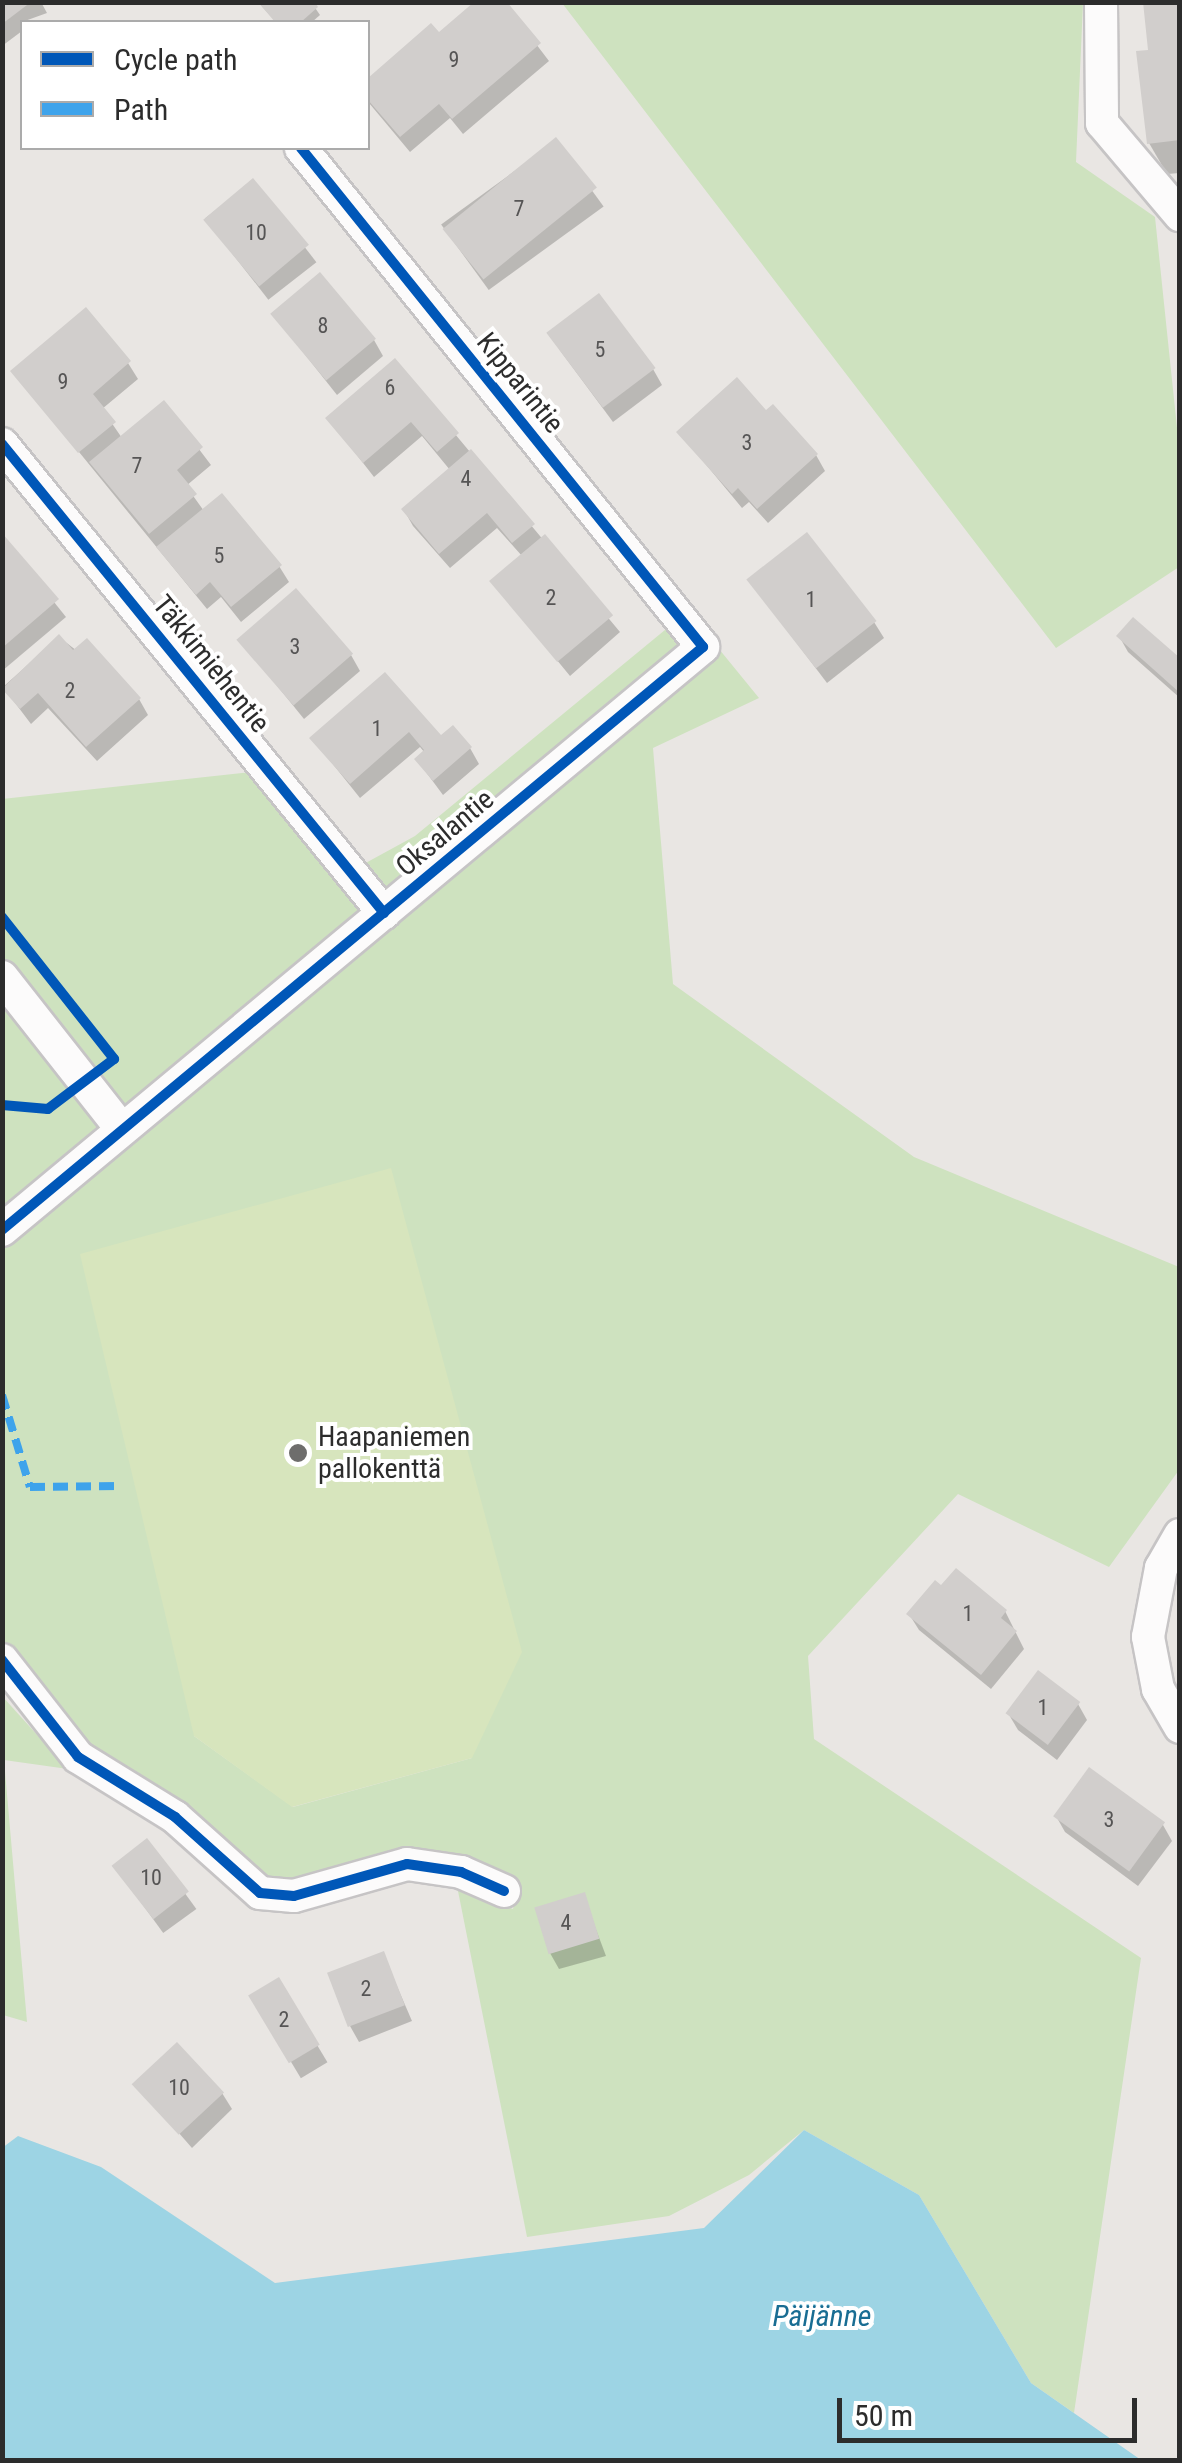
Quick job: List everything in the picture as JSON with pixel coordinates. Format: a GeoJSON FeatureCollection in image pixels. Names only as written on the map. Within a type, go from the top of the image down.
{"type":"FeatureCollection","features":[{"type":"Feature","properties":{"kind":"street"},"geometry":{"type":"LineString","coordinates":[[1101,2],[1102,122],[1180,215]]}},
{"type":"Feature","properties":{"kind":"street","name":"Kipparintie"},"geometry":{"type":"LineString","coordinates":[[303,150],[703,647]]}},
{"type":"Feature","properties":{"kind":"street","name":"Täkkimiehentie"},"geometry":{"type":"LineString","coordinates":[[2,444],[384,913]]}},
{"type":"Feature","properties":{"kind":"street","name":"Oksalantie"},"geometry":{"type":"LineString","coordinates":[[2,1230],[120,1127],[703,647]]}},
{"type":"Feature","properties":{"kind":"street"},"geometry":{"type":"LineString","coordinates":[[2,976],[120,1127]]}},
{"type":"Feature","properties":{"kind":"street"},"geometry":{"type":"LineString","coordinates":[[1180,1535],[1161,1568],[1148,1636],[1158,1689],[1180,1727]]}},
{"type":"Feature","properties":{"kind":"street"},"geometry":{"type":"LineString","coordinates":[[2,1660],[78,1757],[175,1817],[260,1893],[294,1896],[407,1864],[462,1872],[504,1891]]}},
{"type":"Feature","properties":{"kind":"green space"},"geometry":{"type":"Polygon","coordinates":[[[562,3],[1083,3],[1076,162],[1155,217],[1179,447],[1179,567],[1056,648],[562,3]]]}},
{"type":"Feature","properties":{"kind":"green space"},"geometry":{"type":"Polygon","coordinates":[[[688,611],[759,698],[653,748],[673,984],[914,1157],[1179,1267],[1179,1470],[1109,1567],[958,1494],[808,1656],[814,1739],[1141,1958],[1074,2413],[1031,2383],[919,2195],[804,2130],[749,2175],[669,2216],[527,2237],[457,1886],[513,1909],[517,1885],[470,1861],[264,1887],[83,1751],[2,1647],[2,799],[280,769],[362,865],[415,836],[688,611]],[[194,1736],[293,1807],[472,1758],[194,1736]]]}},
{"type":"Feature","properties":{"kind":"green space","name":"Haapaniemen pallokenttä"},"geometry":{"type":"Polygon","coordinates":[[[391,1168],[522,1652],[472,1758],[292,1807],[194,1736],[80,1254],[391,1168]]]}},
{"type":"Feature","properties":{"kind":"green space"},"geometry":{"type":"Polygon","coordinates":[[[2,1696],[68,1769],[4,1760],[27,2022],[3,2015],[2,1696]]]}},
{"type":"Feature","properties":{"kind":"water","name":"Päijänne"},"geometry":{"type":"Polygon","coordinates":[[[804,2130],[919,2195],[1031,2383],[1141,2460],[3,2460],[2,2148],[18,2136],[101,2167],[275,2283],[704,2228],[804,2130]]]}},
{"type":"Feature","properties":{"kind":"building"},"geometry":{"type":"Polygon","coordinates":[[[2,2],[31,2],[2,24],[2,2]]]}},
{"type":"Feature","properties":{"kind":"building"},"geometry":{"type":"Polygon","coordinates":[[[258,2],[315,2],[318,7],[303,20],[273,20],[258,2]]]}},
{"type":"Feature","properties":{"kind":"building"},"geometry":{"type":"Polygon","coordinates":[[[474,2],[507,2],[541,43],[452,119],[439,104],[400,137],[370,102],[370,76],[431,23],[439,32],[474,2]]]}},
{"type":"Feature","properties":{"kind":"building"},"geometry":{"type":"Polygon","coordinates":[[[1143,2],[1180,2],[1180,140],[1147,144],[1136,51],[1148,50],[1143,2]]]}},
{"type":"Feature","properties":{"kind":"building"},"geometry":{"type":"Polygon","coordinates":[[[556,137],[597,188],[483,279],[443,229],[556,137]]]}},
{"type":"Feature","properties":{"kind":"building"},"geometry":{"type":"Polygon","coordinates":[[[253,178],[309,245],[259,286],[203,220],[253,178]]]}},
{"type":"Feature","properties":{"kind":"building"},"geometry":{"type":"Polygon","coordinates":[[[320,272],[376,339],[326,380],[270,314],[320,272]]]}},
{"type":"Feature","properties":{"kind":"building"},"geometry":{"type":"Polygon","coordinates":[[[599,293],[656,368],[603,408],[546,333],[599,293]]]}},
{"type":"Feature","properties":{"kind":"building"},"geometry":{"type":"Polygon","coordinates":[[[86,307],[131,361],[93,394],[116,422],[78,453],[10,371],[86,307]]]}},
{"type":"Feature","properties":{"kind":"building"},"geometry":{"type":"Polygon","coordinates":[[[395,358],[459,433],[437,452],[411,422],[363,463],[325,418],[395,358]]]}},
{"type":"Feature","properties":{"kind":"building"},"geometry":{"type":"Polygon","coordinates":[[[737,377],[766,410],[773,404],[818,454],[757,509],[738,488],[732,494],[676,432],[737,377]]]}},
{"type":"Feature","properties":{"kind":"building"},"geometry":{"type":"Polygon","coordinates":[[[164,400],[203,447],[177,470],[197,494],[149,534],[89,462],[164,400]]]}},
{"type":"Feature","properties":{"kind":"building"},"geometry":{"type":"Polygon","coordinates":[[[471,449],[535,524],[512,543],[487,513],[439,554],[401,509],[471,449]]]}},
{"type":"Feature","properties":{"kind":"building"},"geometry":{"type":"Polygon","coordinates":[[[222,493],[282,565],[231,607],[210,582],[196,595],[156,547],[222,493]]]}},
{"type":"Feature","properties":{"kind":"building"},"geometry":{"type":"Polygon","coordinates":[[[807,532],[877,621],[816,668],[746,579],[807,532]]]}},
{"type":"Feature","properties":{"kind":"building"},"geometry":{"type":"Polygon","coordinates":[[[2,533],[59,599],[2,648],[2,533]]]}},
{"type":"Feature","properties":{"kind":"building"},"geometry":{"type":"Polygon","coordinates":[[[545,534],[613,615],[557,662],[489,581],[545,534]]]}},
{"type":"Feature","properties":{"kind":"building"},"geometry":{"type":"Polygon","coordinates":[[[296,588],[353,654],[293,705],[236,640],[296,588]]]}},
{"type":"Feature","properties":{"kind":"building"},"geometry":{"type":"Polygon","coordinates":[[[1133,617],[1180,658],[1180,693],[1116,636],[1133,617]]]}},
{"type":"Feature","properties":{"kind":"building"},"geometry":{"type":"Polygon","coordinates":[[[59,634],[73,650],[87,638],[141,698],[86,747],[38,693],[20,709],[2,689],[59,634]]]}},
{"type":"Feature","properties":{"kind":"building"},"geometry":{"type":"Polygon","coordinates":[[[385,672],[441,735],[453,725],[472,747],[433,781],[414,759],[424,750],[409,732],[350,784],[309,738],[385,672]]]}},
{"type":"Feature","properties":{"kind":"building"},"geometry":{"type":"Polygon","coordinates":[[[956,1568],[1007,1610],[1001,1618],[1017,1631],[981,1675],[906,1614],[935,1580],[941,1585],[956,1568]]]}},
{"type":"Feature","properties":{"kind":"building"},"geometry":{"type":"Polygon","coordinates":[[[1038,1670],[1080,1702],[1048,1745],[1006,1713],[1038,1670]]]}},
{"type":"Feature","properties":{"kind":"building"},"geometry":{"type":"Polygon","coordinates":[[[1089,1767],[1165,1822],[1129,1872],[1053,1816],[1089,1767]]]}},
{"type":"Feature","properties":{"kind":"building"},"geometry":{"type":"Polygon","coordinates":[[[147,1838],[189,1892],[153,1919],[112,1866],[147,1838]]]}},
{"type":"Feature","properties":{"kind":"building"},"geometry":{"type":"Polygon","coordinates":[[[585,1892],[599,1939],[549,1954],[534,1907],[585,1892]]]}},
{"type":"Feature","properties":{"kind":"building"},"geometry":{"type":"Polygon","coordinates":[[[384,1951],[405,2005],[348,2027],[327,1973],[384,1951]]]}},
{"type":"Feature","properties":{"kind":"building"},"geometry":{"type":"Polygon","coordinates":[[[279,1977],[320,2045],[289,2063],[248,1996],[279,1977]]]}},
{"type":"Feature","properties":{"kind":"building"},"geometry":{"type":"Polygon","coordinates":[[[177,2042],[224,2092],[179,2135],[132,2084],[177,2042]]]}},
{"type":"Feature","properties":{"kind":"marked path"},"geometry":{"type":"LineString","coordinates":[[2,1395],[30,1487],[120,1486]]}},
{"type":"Feature","properties":{"kind":"cycle path"},"geometry":{"type":"LineString","coordinates":[[2,1230],[703,647],[303,150]]}},
{"type":"Feature","properties":{"kind":"cycle path"},"geometry":{"type":"LineString","coordinates":[[2,444],[384,913]]}},
{"type":"Feature","properties":{"kind":"cycle path"},"geometry":{"type":"LineString","coordinates":[[2,917],[114,1059],[48,1109],[2,1105]]}},
{"type":"Feature","properties":{"kind":"cycle path"},"geometry":{"type":"LineString","coordinates":[[2,1660],[78,1757],[175,1817],[260,1893],[294,1896],[407,1864],[461,1872],[504,1891]]}},
{"type":"Feature","properties":{"kind":"place","name":"Haapaniemen pallokenttä"},"geometry":{"type":"Point","coordinates":[298,1453]}}]}
